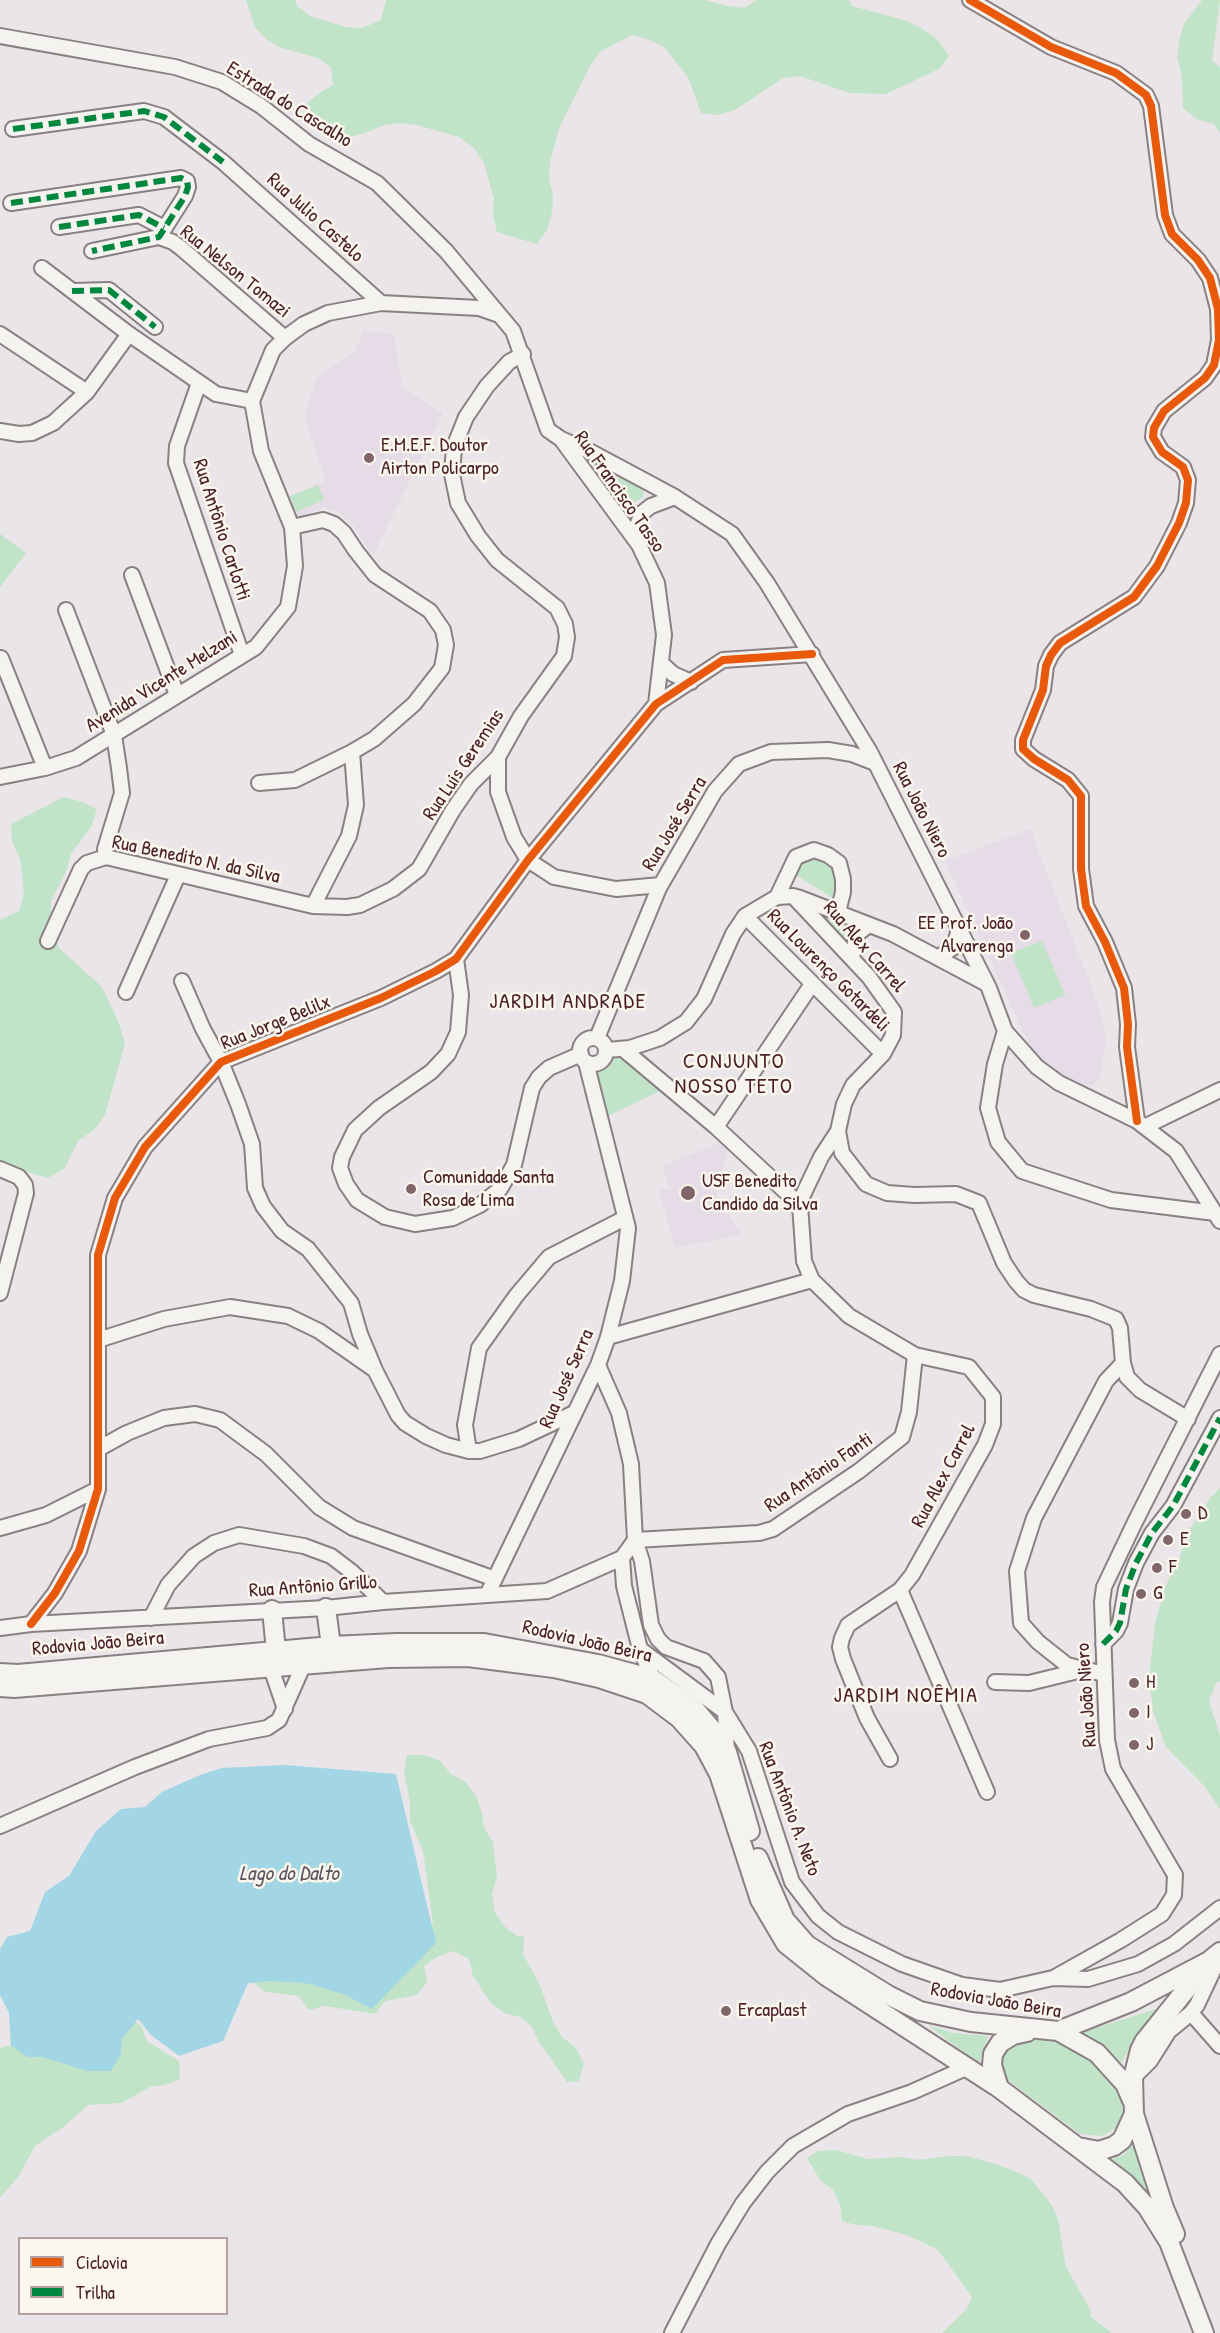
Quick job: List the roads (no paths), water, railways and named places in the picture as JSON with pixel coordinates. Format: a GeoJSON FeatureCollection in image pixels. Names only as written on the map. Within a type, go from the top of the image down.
{"type":"FeatureCollection","features":[{"type":"Feature","properties":{"kind":"main road"},"geometry":{"type":"LineString","coordinates":[[326,1608],[331,1646]]}},
{"type":"Feature","properties":{"kind":"main road"},"geometry":{"type":"LineString","coordinates":[[272,1610],[273,1659]]}},
{"type":"Feature","properties":{"kind":"main road","name":"Rodovia João Beira"},"geometry":{"type":"LineString","coordinates":[[0,1687],[14,1688],[273,1659],[331,1646],[396,1642],[484,1643],[598,1664],[653,1679],[693,1707],[727,1752],[760,1865],[785,1920],[807,1944],[888,1995],[920,2011],[970,2022],[1058,2031],[1096,2053],[1125,2084],[1164,2208],[1216,2333]]}},
{"type":"Feature","properties":{"kind":"main road","name":"Rodovia João Beira"},"geometry":{"type":"LineString","coordinates":[[0,1673],[18,1674],[273,1659],[304,1664],[387,1658],[468,1657],[554,1668],[599,1678],[647,1694],[679,1718],[704,1746],[719,1774],[760,1900],[786,1944],[826,1976],[999,2088],[1125,2184],[1147,2207],[1169,2242],[1204,2333]]}},
{"type":"Feature","properties":{"kind":"main road"},"geometry":{"type":"LineString","coordinates":[[1058,2031],[1131,2002],[1216,1956]]}},
{"type":"Feature","properties":{"kind":"main road"},"geometry":{"type":"LineString","coordinates":[[1075,2147],[1099,2151],[1114,2146],[1122,2140],[1133,2108],[1133,2078],[1144,2042],[1216,1956]]}},
{"type":"Feature","properties":{"kind":"main road"},"geometry":{"type":"LineString","coordinates":[[999,2088],[992,2065],[993,2054],[1000,2043],[1013,2035],[1038,2030]]}},
{"type":"Feature","properties":{"kind":"street"},"geometry":{"type":"LineString","coordinates":[[970,0],[1051,47],[1116,73],[1146,95],[1151,106],[1165,215],[1172,234],[1198,260],[1210,278],[1218,309],[1219,340],[1214,365],[1205,378],[1164,411],[1154,428],[1153,437],[1162,452],[1183,466],[1188,480],[1186,503],[1179,523],[1157,567],[1134,597],[1060,644],[1051,655],[1046,666],[1043,690],[1023,740],[1023,749],[1034,759],[1068,780],[1081,796],[1082,869],[1086,906],[1105,942],[1124,988],[1128,1024],[1127,1047],[1142,1123],[1220,1089]]}},
{"type":"Feature","properties":{"kind":"street","name":"Estrada do Cascalho"},"geometry":{"type":"LineString","coordinates":[[0,36],[175,67],[222,82],[261,106],[309,144],[377,183],[446,251],[500,315]]}},
{"type":"Feature","properties":{"kind":"street","name":"Rua Julio Castelo"},"geometry":{"type":"LineString","coordinates":[[13,129],[144,111],[164,117],[223,162],[381,303]]}},
{"type":"Feature","properties":{"kind":"street"},"geometry":{"type":"LineString","coordinates":[[11,203],[182,178],[187,181],[185,196],[162,233],[92,251]]}},
{"type":"Feature","properties":{"kind":"street","name":"Rua Nelson Tomazi"},"geometry":{"type":"LineString","coordinates":[[59,227],[139,215],[181,248],[285,338]]}},
{"type":"Feature","properties":{"kind":"street"},"geometry":{"type":"LineString","coordinates":[[42,268],[129,334],[216,394],[252,401],[273,350],[304,324],[328,314],[381,303],[479,308],[500,315]]}},
{"type":"Feature","properties":{"kind":"street"},"geometry":{"type":"LineString","coordinates":[[72,291],[109,290],[155,327]]}},
{"type":"Feature","properties":{"kind":"street","name":"Rua Francisco Tasso"},"geometry":{"type":"LineString","coordinates":[[500,315],[513,331],[523,354],[548,430],[561,440],[639,545],[657,583],[663,635],[656,704]]}},
{"type":"Feature","properties":{"kind":"street"},"geometry":{"type":"LineString","coordinates":[[0,334],[87,392]]}},
{"type":"Feature","properties":{"kind":"street"},"geometry":{"type":"LineString","coordinates":[[0,431],[19,434],[42,429],[53,423],[87,392],[129,334]]}},
{"type":"Feature","properties":{"kind":"street","name":"Rua Luis Geremias"},"geometry":{"type":"LineString","coordinates":[[313,906],[360,905],[393,890],[419,869],[465,792],[498,757],[521,716],[564,656],[567,637],[565,624],[557,608],[497,560],[478,536],[458,503],[452,474],[454,447],[475,400],[509,362],[523,354]]}},
{"type":"Feature","properties":{"kind":"street","name":"Rua Antônio Carlotti"},"geometry":{"type":"LineString","coordinates":[[199,383],[177,446],[176,463],[242,655]]}},
{"type":"Feature","properties":{"kind":"street","name":"Avenida Vicente Melzani"},"geometry":{"type":"LineString","coordinates":[[0,777],[45,768],[76,758],[256,647],[288,608],[295,566],[292,527],[261,451],[252,401]]}},
{"type":"Feature","properties":{"kind":"street","name":"Rua João Niero"},"geometry":{"type":"LineString","coordinates":[[561,440],[591,452],[675,496],[732,534],[767,583],[812,654],[875,763],[987,984],[1005,1031],[1037,1067],[1059,1083],[1142,1123],[1176,1151],[1217,1217]]}},
{"type":"Feature","properties":{"kind":"street"},"geometry":{"type":"LineString","coordinates":[[639,545],[638,523],[642,513],[651,506],[675,496]]}},
{"type":"Feature","properties":{"kind":"street"},"geometry":{"type":"LineString","coordinates":[[259,783],[295,780],[374,739],[414,704],[438,676],[442,668],[446,645],[442,630],[430,610],[375,574],[344,532],[323,520],[292,527]]}},
{"type":"Feature","properties":{"kind":"street"},"geometry":{"type":"LineString","coordinates":[[132,575],[177,695]]}},
{"type":"Feature","properties":{"kind":"street"},"geometry":{"type":"LineString","coordinates":[[66,610],[114,735],[122,793],[107,841],[106,857]]}},
{"type":"Feature","properties":{"kind":"street","name":"Rua Jorge Belilx"},"geometry":{"type":"LineString","coordinates":[[31,1624],[55,1593],[79,1551],[98,1490],[98,1255],[115,1198],[145,1147],[221,1062],[381,998],[456,959],[528,860],[656,704],[723,660],[812,654]]}},
{"type":"Feature","properties":{"kind":"street"},"geometry":{"type":"LineString","coordinates":[[1,658],[45,768]]}},
{"type":"Feature","properties":{"kind":"street"},"geometry":{"type":"LineString","coordinates":[[661,663],[673,674],[691,682]]}},
{"type":"Feature","properties":{"kind":"street","name":"Rua José Serra"},"geometry":{"type":"LineString","coordinates":[[597,1038],[661,885],[715,791],[739,764],[771,752],[828,750],[852,754],[875,763]]}},
{"type":"Feature","properties":{"kind":"street"},"geometry":{"type":"LineString","coordinates":[[313,906],[349,836],[356,805],[352,752]]}},
{"type":"Feature","properties":{"kind":"street"},"geometry":{"type":"LineString","coordinates":[[498,757],[498,792],[514,837],[528,860],[554,877],[616,889],[661,885]]}},
{"type":"Feature","properties":{"kind":"street"},"geometry":{"type":"LineString","coordinates":[[777,897],[796,857],[814,850],[828,855],[839,863],[843,892],[838,912]]}},
{"type":"Feature","properties":{"kind":"street","name":"Rua Benedito N. da Silva"},"geometry":{"type":"LineString","coordinates":[[48,941],[81,868],[87,863],[106,857],[313,906]]}},
{"type":"Feature","properties":{"kind":"street"},"geometry":{"type":"LineString","coordinates":[[126,992],[178,875]]}},
{"type":"Feature","properties":{"kind":"street"},"geometry":{"type":"LineString","coordinates":[[607,1050],[660,1038],[686,1022],[704,999],[733,933],[745,916],[777,897],[793,896],[893,934],[987,984]]}},
{"type":"Feature","properties":{"kind":"street","name":"Rua Alex Carrel"},"geometry":{"type":"LineString","coordinates":[[793,896],[869,976],[894,1012],[893,1035],[883,1054],[852,1085],[844,1104],[838,1131],[821,1157],[800,1205],[804,1261],[812,1280],[849,1316],[915,1355],[969,1367],[993,1397],[993,1424],[985,1445],[912,1575],[900,1590]]}},
{"type":"Feature","properties":{"kind":"street","name":"Rua Lourenço Gotardeli"},"geometry":{"type":"LineString","coordinates":[[745,916],[883,1054]]}},
{"type":"Feature","properties":{"kind":"street"},"geometry":{"type":"LineString","coordinates":[[852,957],[857,934],[869,925]]}},
{"type":"Feature","properties":{"kind":"street"},"geometry":{"type":"LineString","coordinates":[[939,957],[954,947],[959,929]]}},
{"type":"Feature","properties":{"kind":"street"},"geometry":{"type":"LineString","coordinates":[[456,959],[461,995],[458,1032],[448,1054],[431,1072],[379,1107],[355,1130],[342,1157],[340,1168],[346,1184],[357,1200],[385,1217],[415,1224],[453,1218],[480,1206],[500,1189],[514,1165],[532,1088],[539,1077],[549,1068],[583,1058],[594,1064],[602,1061],[607,1050],[604,1042],[597,1038],[584,1041],[583,1058]]}},
{"type":"Feature","properties":{"kind":"street"},"geometry":{"type":"LineString","coordinates":[[182,981],[203,1029],[221,1062],[252,1144],[255,1188],[263,1206],[282,1231],[308,1249],[351,1303],[360,1334],[375,1370],[398,1415],[405,1423],[446,1445],[480,1451],[519,1439],[574,1413]]}},
{"type":"Feature","properties":{"kind":"street"},"geometry":{"type":"LineString","coordinates":[[716,1127],[812,984]]}},
{"type":"Feature","properties":{"kind":"street"},"geometry":{"type":"LineString","coordinates":[[1005,1031],[995,1064],[988,1108],[998,1142],[1022,1171],[1111,1200],[1217,1217]]}},
{"type":"Feature","properties":{"kind":"street"},"geometry":{"type":"LineString","coordinates":[[623,1048],[716,1127],[800,1205]]}},
{"type":"Feature","properties":{"kind":"street","name":"Rua José Serra"},"geometry":{"type":"LineString","coordinates":[[487,1595],[598,1365],[608,1337],[622,1281],[628,1228],[583,1058]]}},
{"type":"Feature","properties":{"kind":"street"},"geometry":{"type":"LineString","coordinates":[[838,1131],[842,1153],[866,1184],[887,1193],[956,1194],[979,1203],[1004,1263],[1024,1290],[1091,1309],[1116,1319],[1120,1328],[1123,1363],[1127,1377],[1140,1390],[1188,1419]]}},
{"type":"Feature","properties":{"kind":"street"},"geometry":{"type":"LineString","coordinates":[[0,1169],[19,1177],[25,1185],[26,1193],[2,1278],[0,1293]]}},
{"type":"Feature","properties":{"kind":"street"},"geometry":{"type":"LineString","coordinates":[[470,1451],[465,1425],[479,1348],[516,1296],[549,1257],[625,1218]]}},
{"type":"Feature","properties":{"kind":"street"},"geometry":{"type":"LineString","coordinates":[[608,1337],[812,1280]]}},
{"type":"Feature","properties":{"kind":"street"},"geometry":{"type":"LineString","coordinates":[[98,1340],[164,1319],[230,1307],[288,1316],[319,1331],[375,1370]]}},
{"type":"Feature","properties":{"kind":"street","name":"Rua João Niero"},"geometry":{"type":"LineString","coordinates":[[1053,1978],[1120,1941],[1162,1914],[1174,1896],[1175,1875],[1113,1769],[1107,1740],[1103,1644],[1104,1587],[1220,1354]]}},
{"type":"Feature","properties":{"kind":"street","name":"Rua Antônio Fanti"},"geometry":{"type":"LineString","coordinates":[[635,1540],[759,1533],[773,1529],[860,1471],[902,1437],[909,1412],[915,1355]]}},
{"type":"Feature","properties":{"kind":"street"},"geometry":{"type":"LineString","coordinates":[[1104,1674],[1067,1665],[1038,1642],[1021,1623],[1017,1571],[1034,1518],[1106,1380],[1123,1363]]}},
{"type":"Feature","properties":{"kind":"street"},"geometry":{"type":"LineString","coordinates":[[598,1365],[619,1413],[631,1464],[635,1540],[642,1561],[651,1625],[658,1639],[666,1647],[704,1661],[718,1677],[725,1712],[727,1752]]}},
{"type":"Feature","properties":{"kind":"street"},"geometry":{"type":"LineString","coordinates":[[98,1449],[127,1433],[164,1418],[195,1414],[220,1420],[266,1454],[319,1507],[353,1528],[495,1580]]}},
{"type":"Feature","properties":{"kind":"street"},"geometry":{"type":"LineString","coordinates":[[1103,1644],[1116,1631],[1120,1623],[1126,1589],[1136,1563],[1157,1526],[1173,1506],[1220,1418]]}},
{"type":"Feature","properties":{"kind":"street"},"geometry":{"type":"LineString","coordinates":[[0,1528],[46,1515],[98,1490]]}},
{"type":"Feature","properties":{"kind":"street"},"geometry":{"type":"LineString","coordinates":[[151,1618],[168,1584],[194,1556],[214,1543],[240,1535],[304,1546],[331,1556],[352,1572],[382,1602]]}},
{"type":"Feature","properties":{"kind":"street"},"geometry":{"type":"LineString","coordinates":[[635,1540],[622,1558],[624,1586],[640,1649],[653,1679]]}},
{"type":"Feature","properties":{"kind":"street","name":"Rua Antônio Grillo"},"geometry":{"type":"LineString","coordinates":[[0,1628],[31,1624],[326,1608],[547,1591],[622,1558]]}},
{"type":"Feature","properties":{"kind":"street"},"geometry":{"type":"LineString","coordinates":[[890,1759],[867,1718],[840,1647],[848,1625],[900,1590],[987,1792]]}},
{"type":"Feature","properties":{"kind":"street","name":"Rua Antônio A. Neto"},"geometry":{"type":"LineString","coordinates":[[640,1649],[725,1712],[749,1751],[792,1882],[818,1916],[838,1932],[902,1964],[962,1985],[1000,1990],[1053,1978]]}},
{"type":"Feature","properties":{"kind":"street"},"geometry":{"type":"LineString","coordinates":[[273,1659],[285,1709]]}},
{"type":"Feature","properties":{"kind":"street"},"geometry":{"type":"LineString","coordinates":[[0,1826],[135,1767],[209,1739],[267,1728],[279,1720],[304,1664]]}},
{"type":"Feature","properties":{"kind":"street"},"geometry":{"type":"LineString","coordinates":[[996,1682],[1029,1683],[1084,1669]]}},
{"type":"Feature","properties":{"kind":"street"},"geometry":{"type":"LineString","coordinates":[[1053,1978],[1088,1979],[1138,1964],[1174,1944],[1220,1908]]}},
{"type":"Feature","properties":{"kind":"street"},"geometry":{"type":"LineString","coordinates":[[1133,2078],[1150,2061],[1168,2031],[1191,2013],[1197,2005],[1216,1956]]}},
{"type":"Feature","properties":{"kind":"street"},"geometry":{"type":"LineString","coordinates":[[1191,2013],[1220,2046]]}},
{"type":"Feature","properties":{"kind":"street"},"geometry":{"type":"LineString","coordinates":[[672,2333],[718,2244],[743,2203],[767,2172],[793,2146],[848,2114],[912,2092],[968,2067]]}},
{"type":"Feature","properties":{"kind":"water","name":"Lago do Dalto"},"geometry":{"type":"Polygon","coordinates":[[[285,1765],[396,1774],[436,1943],[372,2009],[343,1994],[305,1983],[269,1981],[248,1983],[223,2041],[179,2056],[151,2035],[138,2019],[122,2039],[121,2054],[111,2071],[87,2071],[43,2057],[28,2057],[11,2046],[9,2013],[0,1995],[0,1949],[7,1937],[30,1931],[45,1892],[69,1876],[96,1831],[121,1809],[145,1807],[162,1792],[200,1775],[222,1768],[285,1765]]]}},
{"type":"Feature","properties":{"kind":"place","name":"E.M.E.F. Doutor Airton Policarpo"},"geometry":{"type":"Point","coordinates":[369,458]}},
{"type":"Feature","properties":{"kind":"place","name":"EE Prof. João Alvarenga"},"geometry":{"type":"Point","coordinates":[1025,935]}},
{"type":"Feature","properties":{"kind":"place","name":"Comunidade Santa Rosa de Lima"},"geometry":{"type":"Point","coordinates":[411,1189]}},
{"type":"Feature","properties":{"kind":"place","name":"USF Benedito Candido da Silva"},"geometry":{"type":"Point","coordinates":[688,1193]}},
{"type":"Feature","properties":{"kind":"place","name":"D"},"geometry":{"type":"Point","coordinates":[1186,1514]}},
{"type":"Feature","properties":{"kind":"place","name":"E"},"geometry":{"type":"Point","coordinates":[1168,1540]}},
{"type":"Feature","properties":{"kind":"place","name":"F"},"geometry":{"type":"Point","coordinates":[1157,1568]}},
{"type":"Feature","properties":{"kind":"place","name":"G"},"geometry":{"type":"Point","coordinates":[1141,1594]}},
{"type":"Feature","properties":{"kind":"place","name":"H"},"geometry":{"type":"Point","coordinates":[1134,1683]}},
{"type":"Feature","properties":{"kind":"place","name":"I"},"geometry":{"type":"Point","coordinates":[1134,1713]}},
{"type":"Feature","properties":{"kind":"place","name":"J"},"geometry":{"type":"Point","coordinates":[1134,1745]}},
{"type":"Feature","properties":{"kind":"place","name":"Ercaplast"},"geometry":{"type":"Point","coordinates":[726,2011]}},
{"type":"Feature","properties":{"kind":"district","name":"JARDIM ANDRADE"},"geometry":{"type":"Point","coordinates":[568,1002]}},
{"type":"Feature","properties":{"kind":"district","name":"CONJUNTO NOSSO TETO"},"geometry":{"type":"Point","coordinates":[734,1074]}},
{"type":"Feature","properties":{"kind":"district","name":"JARDIM NOÊMIA"},"geometry":{"type":"Point","coordinates":[906,1696]}}]}
